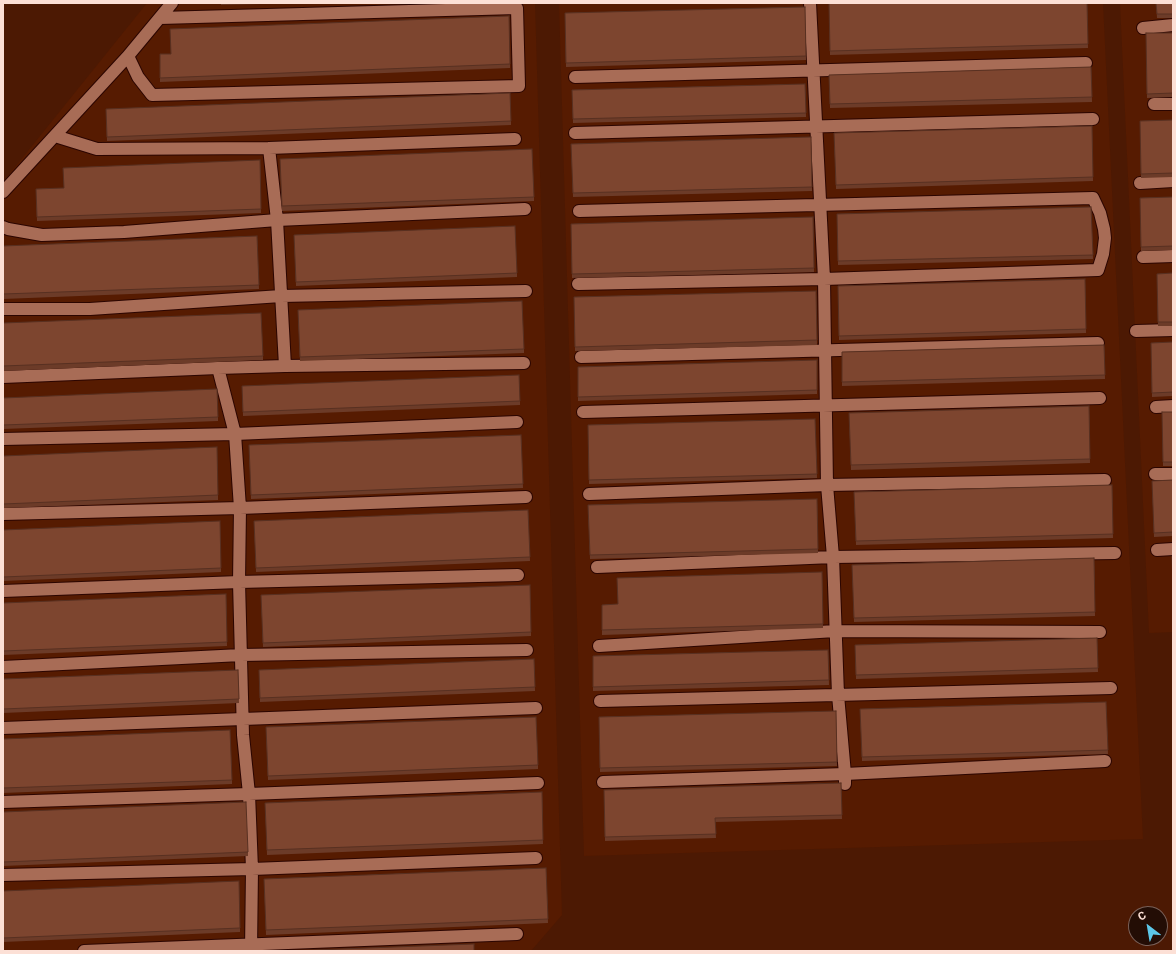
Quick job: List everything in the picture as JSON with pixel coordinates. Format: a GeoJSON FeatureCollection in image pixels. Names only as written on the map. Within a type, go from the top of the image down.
{"type":"FeatureCollection","features":[{"type":"Feature","properties":{"kind":"lane"},"geometry":{"type":"LineString","coordinates":[[3,192],[128,56],[172,3]]}},
{"type":"Feature","properties":{"kind":"lane"},"geometry":{"type":"LineString","coordinates":[[810,3],[824,279],[827,485],[833,557],[838,695],[845,779]]}},
{"type":"Feature","properties":{"kind":"lane"},"geometry":{"type":"LineString","coordinates":[[128,56],[138,77],[152,95],[519,86],[517,8],[160,18]]}},
{"type":"Feature","properties":{"kind":"lane"},"geometry":{"type":"LineString","coordinates":[[1143,28],[1173,26]]}},
{"type":"Feature","properties":{"kind":"lane"},"geometry":{"type":"LineString","coordinates":[[575,77],[1086,63]]}},
{"type":"Feature","properties":{"kind":"lane"},"geometry":{"type":"LineString","coordinates":[[1154,104],[1173,104]]}},
{"type":"Feature","properties":{"kind":"lane"},"geometry":{"type":"LineString","coordinates":[[575,133],[1093,119]]}},
{"type":"Feature","properties":{"kind":"lane"},"geometry":{"type":"LineString","coordinates":[[55,136],[97,149],[269,148],[515,139]]}},
{"type":"Feature","properties":{"kind":"lane"},"geometry":{"type":"LineString","coordinates":[[269,148],[277,220],[285,366]]}},
{"type":"Feature","properties":{"kind":"lane"},"geometry":{"type":"LineString","coordinates":[[1140,183],[1173,182]]}},
{"type":"Feature","properties":{"kind":"lane"},"geometry":{"type":"LineString","coordinates":[[578,284],[824,279],[1098,270],[1103,254],[1105,238],[1100,213],[1093,198],[579,211]]}},
{"type":"Feature","properties":{"kind":"lane"},"geometry":{"type":"LineString","coordinates":[[3,228],[49,235],[124,232],[277,220],[525,209]]}},
{"type":"Feature","properties":{"kind":"lane"},"geometry":{"type":"LineString","coordinates":[[1143,257],[1173,256]]}},
{"type":"Feature","properties":{"kind":"lane"},"geometry":{"type":"LineString","coordinates":[[3,309],[90,309],[281,296],[526,291]]}},
{"type":"Feature","properties":{"kind":"lane"},"geometry":{"type":"LineString","coordinates":[[1136,331],[1173,330]]}},
{"type":"Feature","properties":{"kind":"lane"},"geometry":{"type":"LineString","coordinates":[[581,358],[1098,343]]}},
{"type":"Feature","properties":{"kind":"lane"},"geometry":{"type":"LineString","coordinates":[[3,377],[285,366],[524,363]]}},
{"type":"Feature","properties":{"kind":"lane"},"geometry":{"type":"LineString","coordinates":[[218,368],[235,434],[240,508],[239,582],[243,735],[252,869],[251,948]]}},
{"type":"Feature","properties":{"kind":"lane"},"geometry":{"type":"LineString","coordinates":[[583,412],[1100,398]]}},
{"type":"Feature","properties":{"kind":"lane"},"geometry":{"type":"LineString","coordinates":[[1156,407],[1173,406]]}},
{"type":"Feature","properties":{"kind":"lane"},"geometry":{"type":"LineString","coordinates":[[3,439],[235,434],[518,422]]}},
{"type":"Feature","properties":{"kind":"lane"},"geometry":{"type":"LineString","coordinates":[[1155,474],[1173,474]]}},
{"type":"Feature","properties":{"kind":"lane"},"geometry":{"type":"LineString","coordinates":[[589,494],[827,485],[1105,480]]}},
{"type":"Feature","properties":{"kind":"lane"},"geometry":{"type":"LineString","coordinates":[[3,514],[240,508],[526,497]]}},
{"type":"Feature","properties":{"kind":"lane"},"geometry":{"type":"LineString","coordinates":[[1157,550],[1173,549]]}},
{"type":"Feature","properties":{"kind":"lane"},"geometry":{"type":"LineString","coordinates":[[596,567],[833,557],[1115,553]]}},
{"type":"Feature","properties":{"kind":"lane"},"geometry":{"type":"LineString","coordinates":[[3,591],[239,582],[518,575]]}},
{"type":"Feature","properties":{"kind":"lane"},"geometry":{"type":"LineString","coordinates":[[599,646],[835,631],[1100,632]]}},
{"type":"Feature","properties":{"kind":"lane"},"geometry":{"type":"LineString","coordinates":[[3,667],[241,655],[527,650]]}},
{"type":"Feature","properties":{"kind":"lane"},"geometry":{"type":"LineString","coordinates":[[600,702],[1111,688]]}},
{"type":"Feature","properties":{"kind":"lane"},"geometry":{"type":"LineString","coordinates":[[3,728],[536,708]]}},
{"type":"Feature","properties":{"kind":"lane"},"geometry":{"type":"LineString","coordinates":[[603,782],[845,779],[1105,761]]}},
{"type":"Feature","properties":{"kind":"lane"},"geometry":{"type":"LineString","coordinates":[[3,802],[538,783]]}},
{"type":"Feature","properties":{"kind":"lane"},"geometry":{"type":"LineString","coordinates":[[3,875],[252,869],[536,858]]}},
{"type":"Feature","properties":{"kind":"lane"},"geometry":{"type":"LineString","coordinates":[[84,951],[251,948],[517,934]]}},
{"type":"Feature","properties":{"kind":"shaded area"},"geometry":{"type":"Polygon","coordinates":[[[147,3],[535,3],[562,915],[531,951],[3,951],[3,182],[147,3]]]}},
{"type":"Feature","properties":{"kind":"shaded area"},"geometry":{"type":"Polygon","coordinates":[[[559,3],[1103,3],[1143,839],[584,856],[559,3]]]}},
{"type":"Feature","properties":{"kind":"shaded area"},"geometry":{"type":"Polygon","coordinates":[[[1120,3],[1173,3],[1173,632],[1149,633],[1120,3]]]}},
{"type":"Feature","properties":{"kind":"building"},"geometry":{"type":"Polygon","coordinates":[[[829,3],[1087,3],[1088,44],[830,51],[829,3]]]}},
{"type":"Feature","properties":{"kind":"building"},"geometry":{"type":"Polygon","coordinates":[[[1156,3],[1173,3],[1173,14],[1157,14],[1156,3]]]}},
{"type":"Feature","properties":{"kind":"building"},"geometry":{"type":"Polygon","coordinates":[[[805,7],[806,56],[566,63],[565,13],[805,7]]]}},
{"type":"Feature","properties":{"kind":"building"},"geometry":{"type":"Polygon","coordinates":[[[509,16],[510,64],[160,78],[160,54],[171,54],[170,29],[509,16]]]}},
{"type":"Feature","properties":{"kind":"building"},"geometry":{"type":"Polygon","coordinates":[[[1146,33],[1173,33],[1173,93],[1147,94],[1146,33]]]}},
{"type":"Feature","properties":{"kind":"building"},"geometry":{"type":"Polygon","coordinates":[[[1091,67],[1092,97],[830,104],[829,75],[1091,67]]]}},
{"type":"Feature","properties":{"kind":"building"},"geometry":{"type":"Polygon","coordinates":[[[805,84],[806,113],[573,119],[572,90],[805,84]]]}},
{"type":"Feature","properties":{"kind":"building"},"geometry":{"type":"Polygon","coordinates":[[[510,93],[511,121],[107,137],[106,109],[510,93]]]}},
{"type":"Feature","properties":{"kind":"building"},"geometry":{"type":"Polygon","coordinates":[[[1173,120],[1173,173],[1141,174],[1140,121],[1173,120]]]}},
{"type":"Feature","properties":{"kind":"building"},"geometry":{"type":"Polygon","coordinates":[[[1092,126],[1093,177],[836,185],[834,133],[1092,126]]]}},
{"type":"Feature","properties":{"kind":"building"},"geometry":{"type":"Polygon","coordinates":[[[811,137],[812,187],[573,193],[571,144],[811,137]]]}},
{"type":"Feature","properties":{"kind":"building"},"geometry":{"type":"Polygon","coordinates":[[[532,149],[534,197],[282,206],[280,159],[532,149]]]}},
{"type":"Feature","properties":{"kind":"building"},"geometry":{"type":"Polygon","coordinates":[[[260,160],[261,209],[37,217],[36,189],[64,188],[63,168],[260,160]]]}},
{"type":"Feature","properties":{"kind":"building"},"geometry":{"type":"Polygon","coordinates":[[[1173,197],[1173,246],[1141,247],[1140,198],[1173,197]]]}},
{"type":"Feature","properties":{"kind":"building"},"geometry":{"type":"Polygon","coordinates":[[[1091,207],[1093,255],[838,261],[837,214],[1091,207]]]}},
{"type":"Feature","properties":{"kind":"building"},"geometry":{"type":"Polygon","coordinates":[[[813,217],[814,268],[572,274],[571,224],[813,217]]]}},
{"type":"Feature","properties":{"kind":"building"},"geometry":{"type":"Polygon","coordinates":[[[515,226],[517,273],[296,282],[294,235],[515,226]]]}},
{"type":"Feature","properties":{"kind":"building"},"geometry":{"type":"Polygon","coordinates":[[[257,236],[259,285],[3,294],[3,246],[257,236]]]}},
{"type":"Feature","properties":{"kind":"building"},"geometry":{"type":"Polygon","coordinates":[[[1173,273],[1173,322],[1158,322],[1157,274],[1173,273]]]}},
{"type":"Feature","properties":{"kind":"building"},"geometry":{"type":"Polygon","coordinates":[[[1085,279],[1086,329],[839,336],[838,286],[1085,279]]]}},
{"type":"Feature","properties":{"kind":"building"},"geometry":{"type":"Polygon","coordinates":[[[816,291],[817,340],[575,347],[574,297],[816,291]]]}},
{"type":"Feature","properties":{"kind":"building"},"geometry":{"type":"Polygon","coordinates":[[[522,301],[524,349],[300,357],[298,310],[522,301]]]}},
{"type":"Feature","properties":{"kind":"building"},"geometry":{"type":"Polygon","coordinates":[[[261,313],[263,356],[3,366],[3,323],[261,313]]]}},
{"type":"Feature","properties":{"kind":"building"},"geometry":{"type":"Polygon","coordinates":[[[1173,342],[1173,392],[1152,393],[1151,343],[1173,342]]]}},
{"type":"Feature","properties":{"kind":"building"},"geometry":{"type":"Polygon","coordinates":[[[1104,345],[1105,375],[842,382],[842,352],[1104,345]]]}},
{"type":"Feature","properties":{"kind":"building"},"geometry":{"type":"Polygon","coordinates":[[[817,360],[817,390],[578,397],[578,367],[817,360]]]}},
{"type":"Feature","properties":{"kind":"building"},"geometry":{"type":"Polygon","coordinates":[[[519,375],[520,401],[243,412],[242,386],[519,375]]]}},
{"type":"Feature","properties":{"kind":"building"},"geometry":{"type":"Polygon","coordinates":[[[217,389],[218,417],[3,425],[3,398],[217,389]]]}},
{"type":"Feature","properties":{"kind":"building"},"geometry":{"type":"Polygon","coordinates":[[[1089,406],[1090,459],[851,465],[849,413],[1089,406]]]}},
{"type":"Feature","properties":{"kind":"building"},"geometry":{"type":"Polygon","coordinates":[[[1162,412],[1173,412],[1173,462],[1163,462],[1162,412]]]}},
{"type":"Feature","properties":{"kind":"building"},"geometry":{"type":"Polygon","coordinates":[[[815,419],[817,474],[589,480],[588,425],[815,419]]]}},
{"type":"Feature","properties":{"kind":"building"},"geometry":{"type":"Polygon","coordinates":[[[521,435],[523,484],[251,495],[249,445],[521,435]]]}},
{"type":"Feature","properties":{"kind":"building"},"geometry":{"type":"Polygon","coordinates":[[[217,447],[218,495],[3,504],[3,456],[217,447]]]}},
{"type":"Feature","properties":{"kind":"building"},"geometry":{"type":"Polygon","coordinates":[[[1173,480],[1173,532],[1154,533],[1152,481],[1173,480]]]}},
{"type":"Feature","properties":{"kind":"building"},"geometry":{"type":"Polygon","coordinates":[[[1112,485],[1113,534],[856,541],[854,492],[1112,485]]]}},
{"type":"Feature","properties":{"kind":"building"},"geometry":{"type":"Polygon","coordinates":[[[817,499],[818,549],[590,555],[588,505],[817,499]]]}},
{"type":"Feature","properties":{"kind":"building"},"geometry":{"type":"Polygon","coordinates":[[[528,510],[530,557],[256,568],[254,521],[528,510]]]}},
{"type":"Feature","properties":{"kind":"building"},"geometry":{"type":"Polygon","coordinates":[[[220,521],[221,568],[3,577],[3,530],[220,521]]]}},
{"type":"Feature","properties":{"kind":"building"},"geometry":{"type":"Polygon","coordinates":[[[1172,557],[1173,557],[1173,584],[1172,557]]]}},
{"type":"Feature","properties":{"kind":"building"},"geometry":{"type":"Polygon","coordinates":[[[1094,558],[1095,612],[854,618],[852,565],[1094,558]]]}},
{"type":"Feature","properties":{"kind":"building"},"geometry":{"type":"Polygon","coordinates":[[[822,572],[823,624],[602,630],[602,605],[618,604],[617,578],[822,572]]]}},
{"type":"Feature","properties":{"kind":"building"},"geometry":{"type":"Polygon","coordinates":[[[530,585],[531,632],[263,643],[261,595],[530,585]]]}},
{"type":"Feature","properties":{"kind":"building"},"geometry":{"type":"Polygon","coordinates":[[[226,594],[227,642],[3,651],[3,603],[226,594]]]}},
{"type":"Feature","properties":{"kind":"building"},"geometry":{"type":"Polygon","coordinates":[[[1097,638],[1098,668],[856,675],[855,645],[1097,638]]]}},
{"type":"Feature","properties":{"kind":"building"},"geometry":{"type":"Polygon","coordinates":[[[828,650],[829,680],[593,687],[593,656],[828,650]]]}},
{"type":"Feature","properties":{"kind":"building"},"geometry":{"type":"Polygon","coordinates":[[[534,659],[535,687],[260,698],[259,670],[534,659]]]}},
{"type":"Feature","properties":{"kind":"building"},"geometry":{"type":"Polygon","coordinates":[[[238,670],[239,699],[3,709],[3,679],[238,670]]]}},
{"type":"Feature","properties":{"kind":"building"},"geometry":{"type":"Polygon","coordinates":[[[1106,702],[1108,750],[862,757],[860,709],[1106,702]]]}},
{"type":"Feature","properties":{"kind":"building"},"geometry":{"type":"Polygon","coordinates":[[[836,711],[837,762],[600,768],[599,717],[836,711]]]}},
{"type":"Feature","properties":{"kind":"building"},"geometry":{"type":"Polygon","coordinates":[[[536,717],[538,765],[268,776],[266,727],[536,717]]]}},
{"type":"Feature","properties":{"kind":"building"},"geometry":{"type":"Polygon","coordinates":[[[230,730],[232,780],[3,788],[3,739],[230,730]]]}},
{"type":"Feature","properties":{"kind":"building"},"geometry":{"type":"Polygon","coordinates":[[[841,783],[842,815],[715,818],[716,834],[605,837],[604,790],[841,783]]]}},
{"type":"Feature","properties":{"kind":"building"},"geometry":{"type":"Polygon","coordinates":[[[542,792],[543,840],[267,850],[265,803],[542,792]]]}},
{"type":"Feature","properties":{"kind":"building"},"geometry":{"type":"Polygon","coordinates":[[[246,802],[248,852],[3,862],[3,812],[246,802]]]}},
{"type":"Feature","properties":{"kind":"building"},"geometry":{"type":"Polygon","coordinates":[[[546,868],[548,919],[266,930],[264,879],[546,868]]]}},
{"type":"Feature","properties":{"kind":"building"},"geometry":{"type":"Polygon","coordinates":[[[239,881],[240,928],[3,938],[3,891],[239,881]]]}},
{"type":"Feature","properties":{"kind":"building"},"geometry":{"type":"Polygon","coordinates":[[[474,944],[474,951],[287,951],[474,944]]]}}]}
